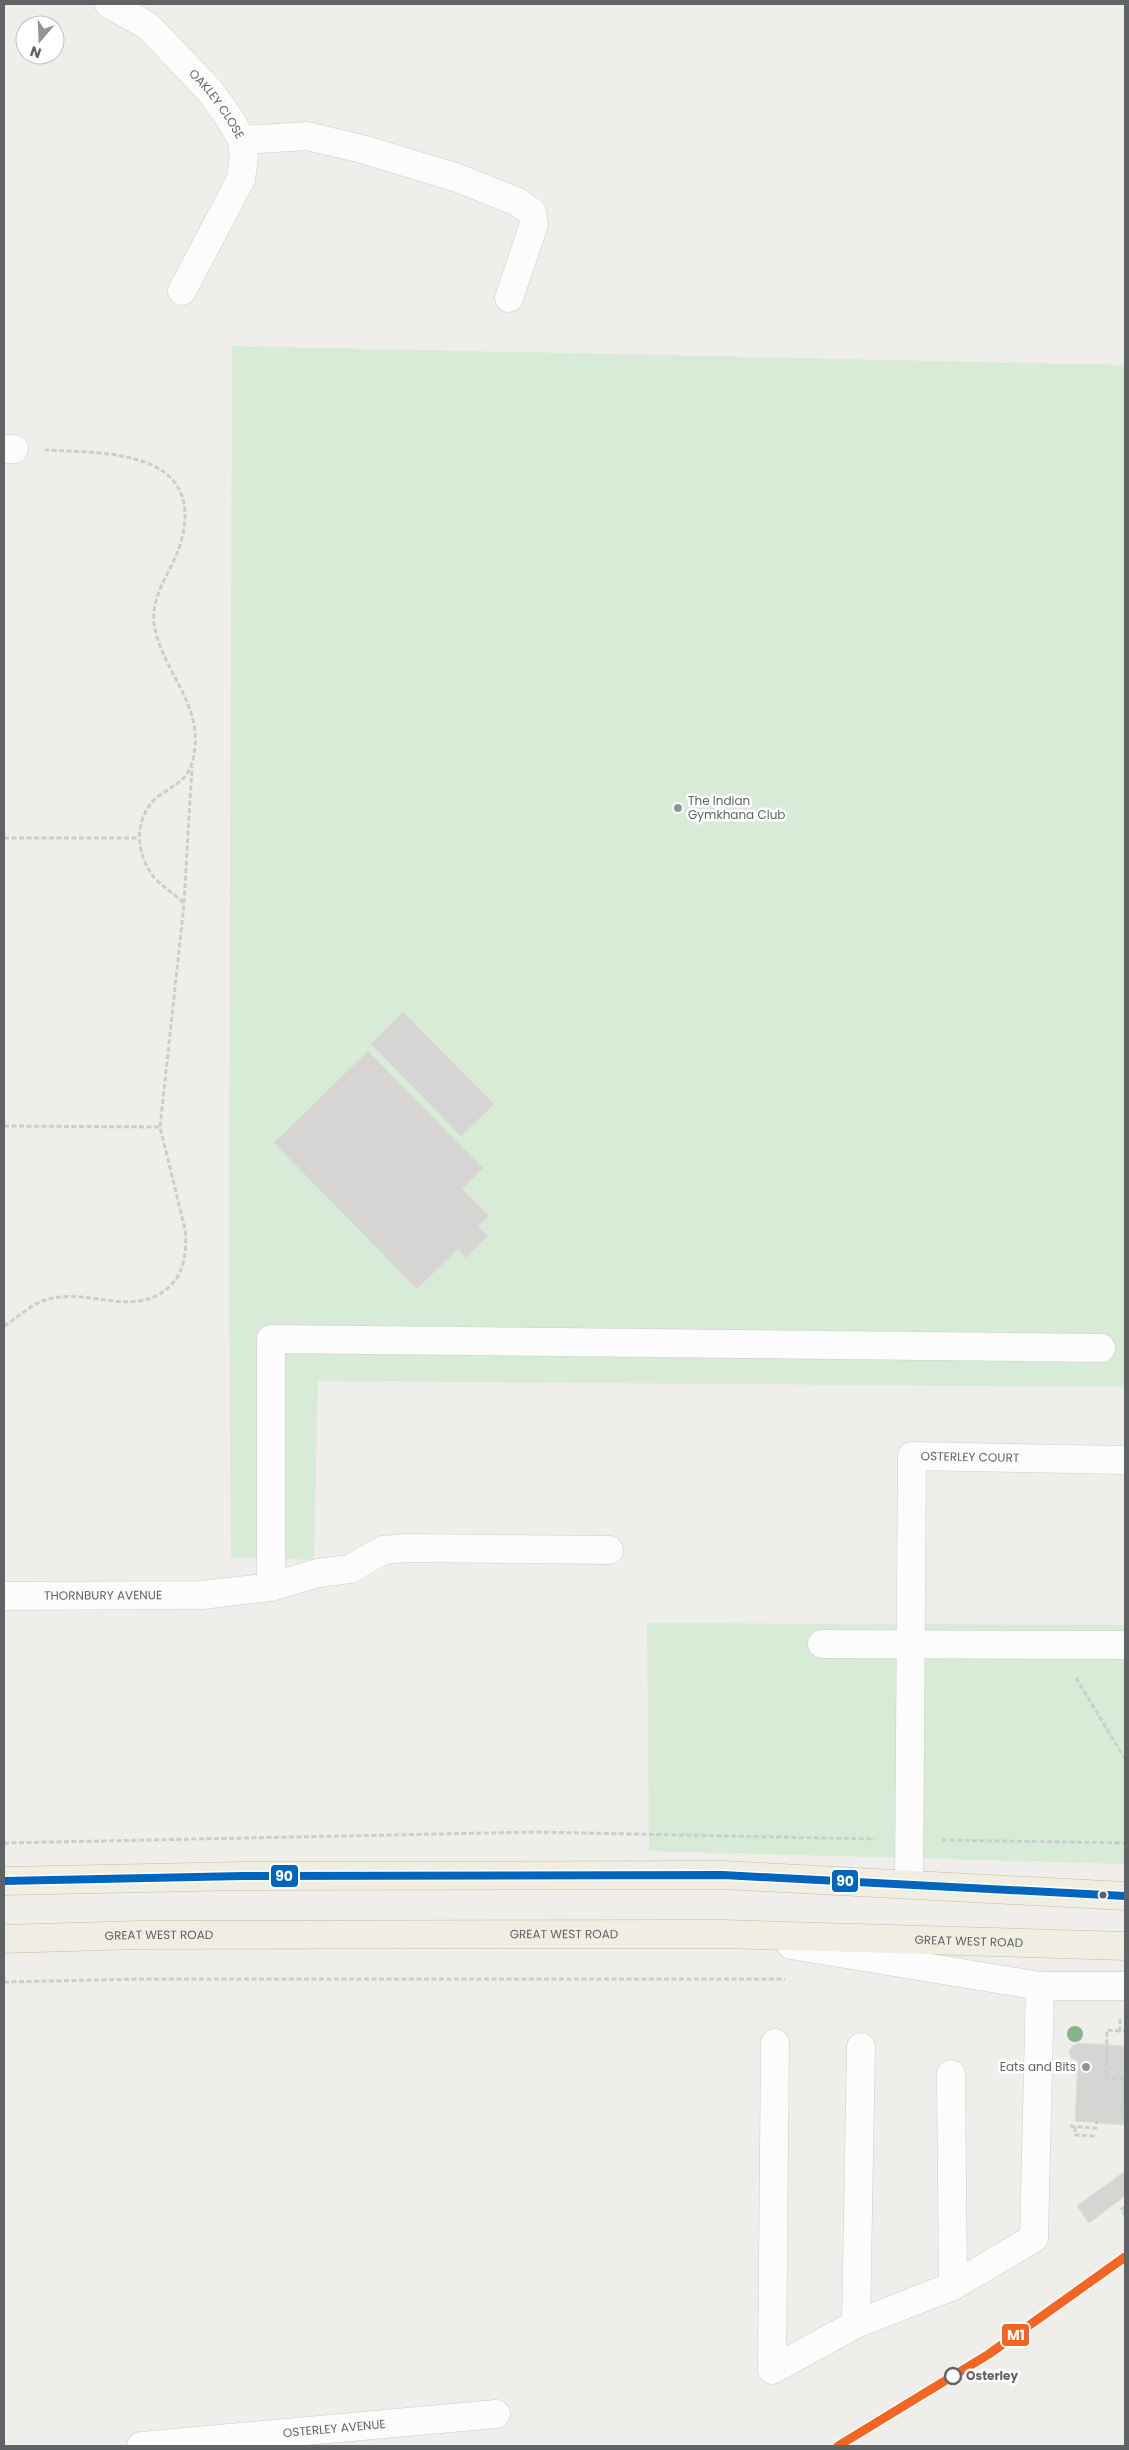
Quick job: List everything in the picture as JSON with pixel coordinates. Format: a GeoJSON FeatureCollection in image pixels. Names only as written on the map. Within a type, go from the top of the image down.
{"type":"FeatureCollection","features":[{"type":"Feature","properties":{"kind":"highway"},"geometry":{"type":"LineString","coordinates":[[4,1881],[243,1876],[723,1875],[909,1883],[1125,1896]]}},
{"type":"Feature","properties":{"kind":"highway","name":"GREAT WEST ROAD"},"geometry":{"type":"LineString","coordinates":[[4,1939],[148,1935],[723,1934],[1125,1946]]}},
{"type":"Feature","properties":{"kind":"street","name":"OAKLEY CLOSE"},"geometry":{"type":"LineString","coordinates":[[109,4],[148,26],[210,91],[242,140],[244,157],[241,179],[182,291]]}},
{"type":"Feature","properties":{"kind":"street"},"geometry":{"type":"LineString","coordinates":[[242,140],[307,136],[362,149],[455,177],[518,202],[532,212],[534,224],[509,298]]}},
{"type":"Feature","properties":{"kind":"street"},"geometry":{"type":"LineString","coordinates":[[271,1587],[270,1339],[1101,1348]]}},
{"type":"Feature","properties":{"kind":"street","name":"OSTERLEY COURT"},"geometry":{"type":"LineString","coordinates":[[909,1883],[912,1456],[1125,1460]]}},
{"type":"Feature","properties":{"kind":"street","name":"THORNBURY AVENUE"},"geometry":{"type":"LineString","coordinates":[[4,1596],[202,1594],[271,1587],[318,1573],[350,1569],[383,1550],[406,1548],[609,1550]]}},
{"type":"Feature","properties":{"kind":"street"},"geometry":{"type":"LineString","coordinates":[[822,1644],[1125,1645]]}},
{"type":"Feature","properties":{"kind":"street"},"geometry":{"type":"LineString","coordinates":[[723,1934],[1040,1986],[1125,1986]]}},
{"type":"Feature","properties":{"kind":"street"},"geometry":{"type":"LineString","coordinates":[[776,2044],[772,2370],[856,2324],[953,2286],[1034,2238],[1040,1986]]}},
{"type":"Feature","properties":{"kind":"street"},"geometry":{"type":"LineString","coordinates":[[856,2324],[861,2047]]}},
{"type":"Feature","properties":{"kind":"street"},"geometry":{"type":"LineString","coordinates":[[951,2074],[953,2286]]}},
{"type":"Feature","properties":{"kind":"street","name":"OSTERLEY AVENUE"},"geometry":{"type":"LineString","coordinates":[[141,2446],[496,2414]]}},
{"type":"Feature","properties":{"kind":"path"},"geometry":{"type":"LineString","coordinates":[[4,1326],[34,1304],[50,1298],[72,1297],[134,1302],[152,1298],[163,1293],[175,1282],[182,1266],[186,1246],[185,1229],[160,1128],[184,904],[192,766],[196,746],[195,726],[189,704],[165,660],[156,636],[153,610],[181,542],[184,505],[178,487],[166,473],[147,462],[122,454],[9,449]]}},
{"type":"Feature","properties":{"kind":"path"},"geometry":{"type":"LineString","coordinates":[[184,904],[150,872],[141,854],[139,838],[146,809],[185,776],[192,766]]}},
{"type":"Feature","properties":{"kind":"path"},"geometry":{"type":"LineString","coordinates":[[4,838],[139,838]]}},
{"type":"Feature","properties":{"kind":"path"},"geometry":{"type":"LineString","coordinates":[[4,1126],[160,1128]]}},
{"type":"Feature","properties":{"kind":"path"},"geometry":{"type":"LineString","coordinates":[[1055,1645],[1125,1759]]}},
{"type":"Feature","properties":{"kind":"path"},"geometry":{"type":"LineString","coordinates":[[4,1843],[535,1832],[1125,1843]]}},
{"type":"Feature","properties":{"kind":"path"},"geometry":{"type":"LineString","coordinates":[[4,1982],[141,1978],[792,1979]]}},
{"type":"Feature","properties":{"kind":"path"},"geometry":{"type":"LineString","coordinates":[[1120,2031],[1107,2030],[1106,2078],[1124,2079],[1122,2114],[1125,2114]]}},
{"type":"Feature","properties":{"kind":"path"},"geometry":{"type":"LineString","coordinates":[[1096,2136],[1074,2135],[1075,2126],[1096,2128],[1097,2119]]}},
{"type":"Feature","properties":{"kind":"path"},"geometry":{"type":"LineString","coordinates":[[1125,2207],[1121,2210],[1125,2215]]}},
{"type":"Feature","properties":{"kind":"green space","name":"The Indian Gymkhana Club"},"geometry":{"type":"Polygon","coordinates":[[[232,346],[1125,365],[1125,1387],[318,1381],[314,1560],[231,1557],[229,1251],[232,346]]]}},
{"type":"Feature","properties":{"kind":"green space"},"geometry":{"type":"Polygon","coordinates":[[[647,1623],[1125,1625],[1125,1864],[649,1851],[647,1623]]]}},
{"type":"Feature","properties":{"kind":"building"},"geometry":{"type":"Polygon","coordinates":[[[403,1012],[494,1104],[461,1136],[371,1044],[403,1012]]]}},
{"type":"Feature","properties":{"kind":"building"},"geometry":{"type":"Polygon","coordinates":[[[368,1051],[483,1168],[462,1189],[489,1216],[478,1226],[488,1236],[466,1258],[458,1249],[417,1289],[274,1143],[368,1051]]]}},
{"type":"Feature","properties":{"kind":"building"},"geometry":{"type":"Polygon","coordinates":[[[1079,2043],[1125,2046],[1125,2125],[1075,2121],[1078,2061],[1071,2058],[1069,2051],[1073,2045],[1079,2043]]]}},
{"type":"Feature","properties":{"kind":"building"},"geometry":{"type":"Polygon","coordinates":[[[1125,2171],[1125,2196],[1089,2223],[1077,2206],[1125,2171]]]}},
{"type":"Feature","properties":{"kind":"transit line","name":"90"},"geometry":{"type":"LineString","coordinates":[[4,1881],[243,1876],[723,1875],[1125,1896]]}},
{"type":"Feature","properties":{"kind":"transit line","name":"M1"},"geometry":{"type":"LineString","coordinates":[[838,2446],[989,2354],[1125,2257]]}},
{"type":"Feature","properties":{"kind":"place","name":"The Indian Gymkhana Club"},"geometry":{"type":"Point","coordinates":[678,808]}},
{"type":"Feature","properties":{"kind":"place","name":"Eats and Bits"},"geometry":{"type":"Point","coordinates":[1086,2067]}},
{"type":"Feature","properties":{"kind":"place","name":"Osterley"},"geometry":{"type":"Point","coordinates":[953,2376]}}]}
